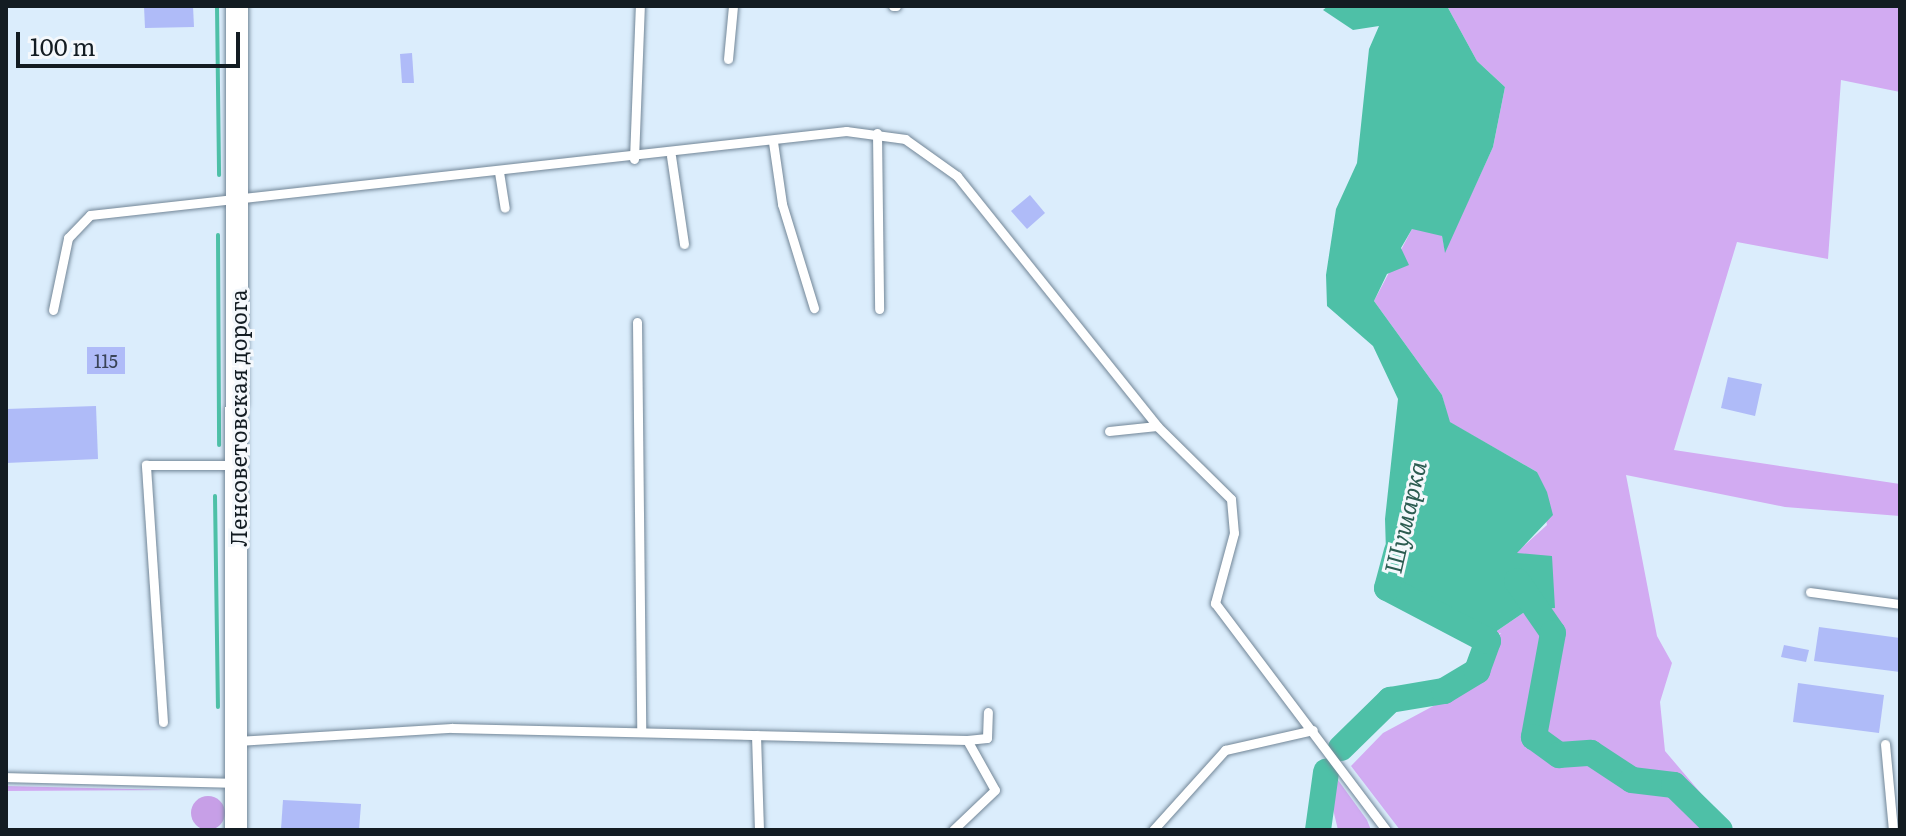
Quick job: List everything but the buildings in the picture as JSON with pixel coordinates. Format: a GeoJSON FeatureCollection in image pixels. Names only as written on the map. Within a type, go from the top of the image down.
{"type":"FeatureCollection","features":[{"type":"Feature","properties":{"kind":"street","name":"Ленсоветовская дорога"},"geometry":{"type":"LineString","coordinates":[[236,830],[237,6]]}},
{"type":"Feature","properties":{"kind":"lane"},"geometry":{"type":"LineString","coordinates":[[634,159],[640,6]]}},
{"type":"Feature","properties":{"kind":"lane"},"geometry":{"type":"LineString","coordinates":[[728,59],[733,6]]}},
{"type":"Feature","properties":{"kind":"lane"},"geometry":{"type":"LineString","coordinates":[[53,310],[68,238],[90,215],[877,133],[922,146],[957,176],[1157,426],[1231,499],[1234,533],[1215,603],[1386,830]]}},
{"type":"Feature","properties":{"kind":"lane"},"geometry":{"type":"LineString","coordinates":[[877,133],[879,309]]}},
{"type":"Feature","properties":{"kind":"lane"},"geometry":{"type":"LineString","coordinates":[[773,142],[782,204],[814,308]]}},
{"type":"Feature","properties":{"kind":"lane"},"geometry":{"type":"LineString","coordinates":[[671,156],[684,244]]}},
{"type":"Feature","properties":{"kind":"lane"},"geometry":{"type":"LineString","coordinates":[[499,172],[505,208]]}},
{"type":"Feature","properties":{"kind":"lane"},"geometry":{"type":"LineString","coordinates":[[637,322],[641,732]]}},
{"type":"Feature","properties":{"kind":"lane"},"geometry":{"type":"LineString","coordinates":[[1109,431],[1157,426]]}},
{"type":"Feature","properties":{"kind":"lane"},"geometry":{"type":"LineString","coordinates":[[163,722],[146,465],[238,465]]}},
{"type":"Feature","properties":{"kind":"lane"},"geometry":{"type":"LineString","coordinates":[[1810,592],[1900,604]]}},
{"type":"Feature","properties":{"kind":"lane"},"geometry":{"type":"LineString","coordinates":[[237,741],[452,728],[967,740],[987,738],[988,712]]}},
{"type":"Feature","properties":{"kind":"lane"},"geometry":{"type":"LineString","coordinates":[[1153,830],[1225,750],[1313,730]]}},
{"type":"Feature","properties":{"kind":"lane"},"geometry":{"type":"LineString","coordinates":[[756,735],[759,830]]}},
{"type":"Feature","properties":{"kind":"lane"},"geometry":{"type":"LineString","coordinates":[[953,830],[995,790],[967,740]]}},
{"type":"Feature","properties":{"kind":"lane"},"geometry":{"type":"LineString","coordinates":[[1885,744],[1893,830]]}},
{"type":"Feature","properties":{"kind":"lane"},"geometry":{"type":"LineString","coordinates":[[6,777],[237,783]]}},
{"type":"Feature","properties":{"kind":"shaded area"},"geometry":{"type":"Polygon","coordinates":[[[1447,6],[1900,6],[1900,92],[1841,80],[1828,259],[1737,242],[1674,450],[1900,484],[1900,516],[1785,507],[1626,475],[1657,636],[1672,663],[1660,702],[1665,751],[1732,830],[1400,830],[1351,766],[1383,733],[1437,704],[1426,689],[1461,685],[1501,633],[1488,637],[1526,611],[1555,608],[1516,553],[1547,525],[1537,472],[1449,422],[1442,395],[1374,301],[1412,229],[1430,228],[1442,236],[1445,251],[1493,147],[1505,87],[1477,61],[1447,6]]]}},
{"type":"Feature","properties":{"kind":"shaded area"},"geometry":{"type":"Polygon","coordinates":[[[1338,780],[1371,830],[1338,830],[1332,805],[1338,780]]]}},
{"type":"Feature","properties":{"kind":"shaded area"},"geometry":{"type":"Polygon","coordinates":[[[6,786],[172,790],[6,791],[6,786]]]}},
{"type":"Feature","properties":{"kind":"shaded area"},"geometry":{"type":"Polygon","coordinates":[[[208,796],[220,801],[225,813],[220,825],[208,830],[196,825],[191,813],[196,801],[208,796]]]}},
{"type":"Feature","properties":{"kind":"water"},"geometry":{"type":"Polygon","coordinates":[[[1328,6],[1447,6],[1477,61],[1505,87],[1493,147],[1445,253],[1442,236],[1412,229],[1401,248],[1409,265],[1387,274],[1374,301],[1442,395],[1450,422],[1537,472],[1547,492],[1553,515],[1517,553],[1552,556],[1555,608],[1526,611],[1488,637],[1387,585],[1385,519],[1398,399],[1373,346],[1327,306],[1326,275],[1336,209],[1357,163],[1369,49],[1379,26],[1353,30],[1323,10],[1328,6]]]}},
{"type":"Feature","properties":{"kind":"waterway"},"geometry":{"type":"LineString","coordinates":[[217,6],[219,175]]}},
{"type":"Feature","properties":{"kind":"waterway"},"geometry":{"type":"LineString","coordinates":[[218,235],[219,445]]}},
{"type":"Feature","properties":{"kind":"waterway"},"geometry":{"type":"LineString","coordinates":[[215,496],[218,707]]}},
{"type":"Feature","properties":{"kind":"waterway","name":"Шушарка"},"geometry":{"type":"LineString","coordinates":[[1341,748],[1390,700],[1444,691],[1477,671],[1488,641],[1387,588],[1397,551]]}},
{"type":"Feature","properties":{"kind":"waterway"},"geometry":{"type":"LineString","coordinates":[[1517,581],[1553,633],[1534,737],[1559,755],[1591,753],[1632,780],[1674,785],[1720,830]]}},
{"type":"Feature","properties":{"kind":"waterway","name":"Шушарка"},"geometry":{"type":"LineString","coordinates":[[1318,830],[1326,772]]}}]}
